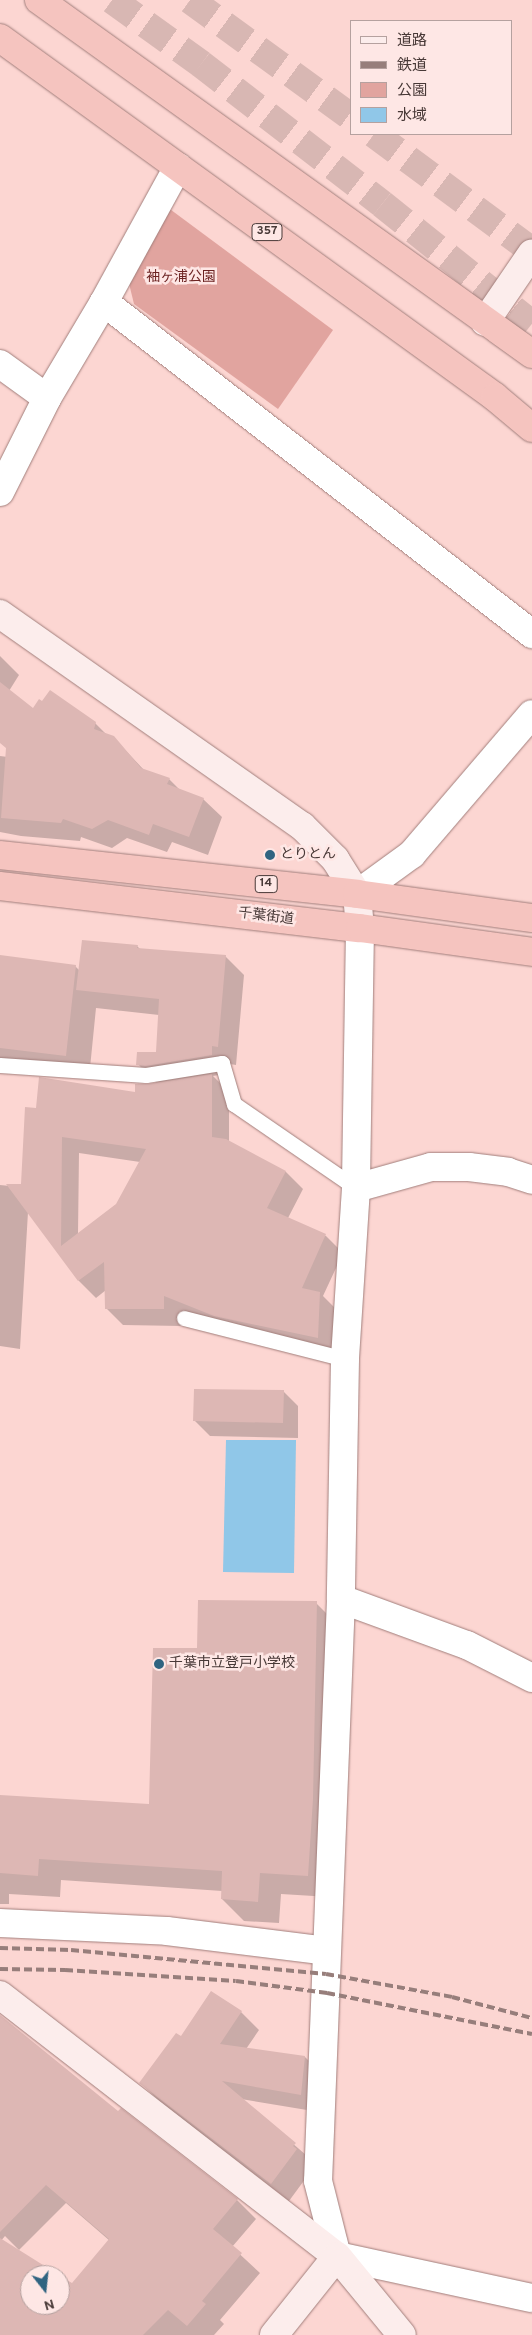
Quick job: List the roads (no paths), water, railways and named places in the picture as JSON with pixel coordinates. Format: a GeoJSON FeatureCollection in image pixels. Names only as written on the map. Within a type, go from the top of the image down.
{"type":"FeatureCollection","features":[{"type":"Feature","properties":{"kind":"highway"},"geometry":{"type":"LineString","coordinates":[[39,0],[532,354]]}},
{"type":"Feature","properties":{"kind":"highway","name":"357"},"geometry":{"type":"LineString","coordinates":[[0,38],[495,397],[532,428]]}},
{"type":"Feature","properties":{"kind":"highway","name":"14"},"geometry":{"type":"LineString","coordinates":[[0,855],[357,894],[532,918]]}},
{"type":"Feature","properties":{"kind":"highway","name":"千葉街道"},"geometry":{"type":"LineString","coordinates":[[0,886],[360,928],[532,952]]}},
{"type":"Feature","properties":{"kind":"street"},"geometry":{"type":"LineString","coordinates":[[0,492],[47,398],[104,302],[178,167]]}},
{"type":"Feature","properties":{"kind":"street"},"geometry":{"type":"LineString","coordinates":[[485,322],[532,253]]}},
{"type":"Feature","properties":{"kind":"street"},"geometry":{"type":"LineString","coordinates":[[104,302],[532,634]]}},
{"type":"Feature","properties":{"kind":"street"},"geometry":{"type":"LineString","coordinates":[[0,364],[47,398]]}},
{"type":"Feature","properties":{"kind":"street"},"geometry":{"type":"LineString","coordinates":[[0,614],[302,826],[335,859],[357,894],[360,928],[356,1188],[345,1359],[341,1599],[318,2181],[337,2256]]}},
{"type":"Feature","properties":{"kind":"street"},"geometry":{"type":"LineString","coordinates":[[357,894],[412,854],[532,714]]}},
{"type":"Feature","properties":{"kind":"street"},"geometry":{"type":"LineString","coordinates":[[356,1188],[431,1167],[469,1167],[508,1172],[532,1180]]}},
{"type":"Feature","properties":{"kind":"street"},"geometry":{"type":"LineString","coordinates":[[341,1599],[468,1645],[532,1678]]}},
{"type":"Feature","properties":{"kind":"street"},"geometry":{"type":"LineString","coordinates":[[0,1923],[167,1931],[327,1951]]}},
{"type":"Feature","properties":{"kind":"street"},"geometry":{"type":"LineString","coordinates":[[0,1995],[337,2256],[402,2335]]}},
{"type":"Feature","properties":{"kind":"street"},"geometry":{"type":"LineString","coordinates":[[337,2256],[532,2298]]}},
{"type":"Feature","properties":{"kind":"street"},"geometry":{"type":"LineString","coordinates":[[274,2335],[337,2256]]}},
{"type":"Feature","properties":{"kind":"lane"},"geometry":{"type":"LineString","coordinates":[[0,1065],[146,1075],[222,1063],[234,1104],[356,1188]]}},
{"type":"Feature","properties":{"kind":"lane"},"geometry":{"type":"LineString","coordinates":[[184,1318],[345,1359]]}},
{"type":"Feature","properties":{"kind":"water"},"geometry":{"type":"Polygon","coordinates":[[[226,1440],[296,1440],[294,1573],[223,1572],[226,1440]]]}},
{"type":"Feature","properties":{"kind":"tunnel"},"geometry":{"type":"LineString","coordinates":[[112,0],[201,64],[382,204],[532,324]]}},
{"type":"Feature","properties":{"kind":"tunnel"},"geometry":{"type":"LineString","coordinates":[[190,0],[350,116]]}},
{"type":"Feature","properties":{"kind":"tunnel"},"geometry":{"type":"LineString","coordinates":[[375,135],[532,251]]}},
{"type":"Feature","properties":{"kind":"railway"},"geometry":{"type":"LineString","coordinates":[[0,1948],[71,1950],[326,1974],[452,1997],[532,2018]]}},
{"type":"Feature","properties":{"kind":"railway"},"geometry":{"type":"LineString","coordinates":[[0,1969],[65,1970],[236,1981],[327,1993],[532,2034]]}},
{"type":"Feature","properties":{"kind":"place","name":"とりとん"},"geometry":{"type":"Point","coordinates":[270,855]}},
{"type":"Feature","properties":{"kind":"place","name":"千葉市立登戸小学校"},"geometry":{"type":"Point","coordinates":[159,1664]}},
{"type":"Feature","properties":{"kind":"park label","name":"袖ヶ浦公園"},"geometry":{"type":"Point","coordinates":[181,278]}}]}
